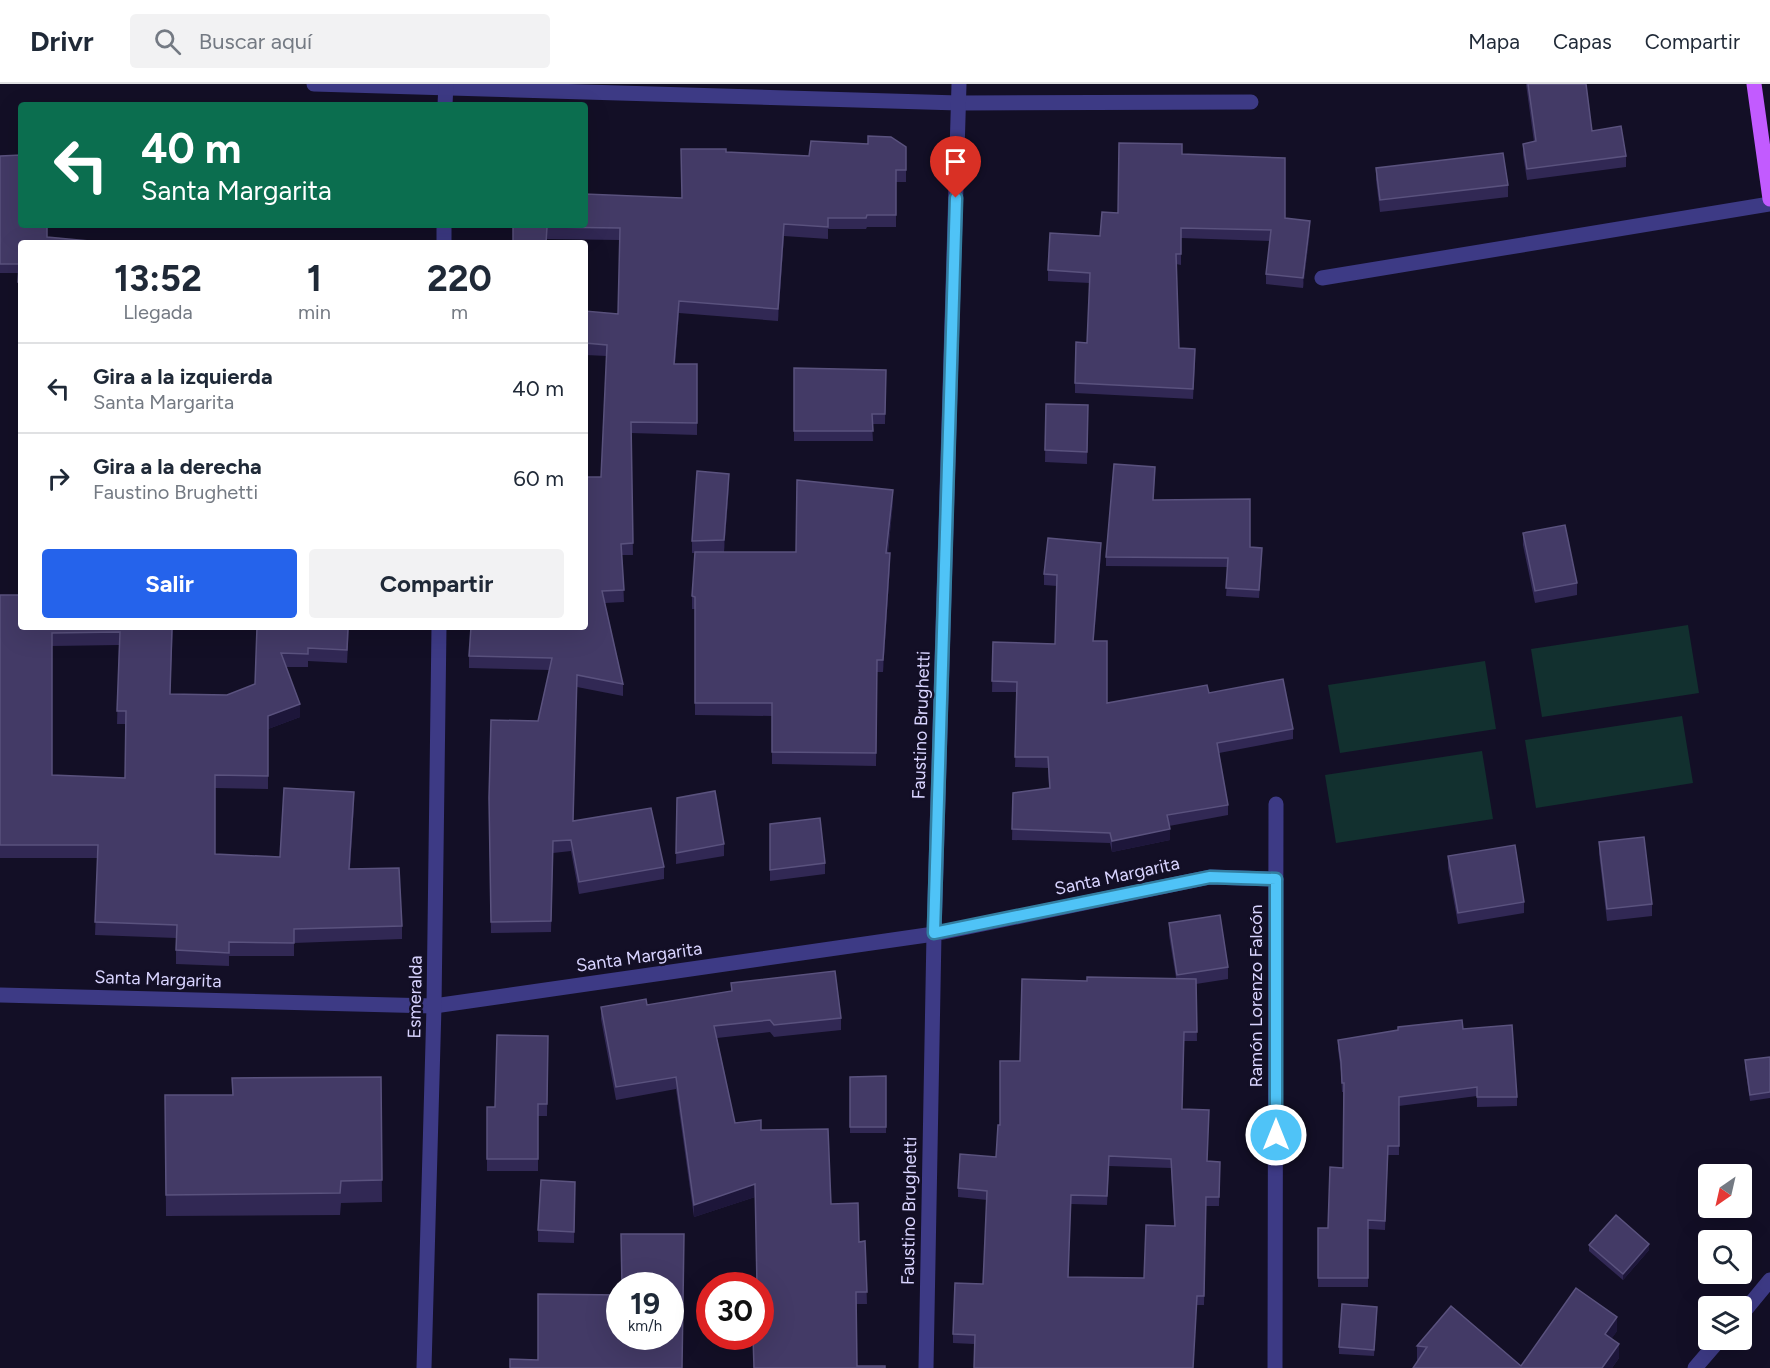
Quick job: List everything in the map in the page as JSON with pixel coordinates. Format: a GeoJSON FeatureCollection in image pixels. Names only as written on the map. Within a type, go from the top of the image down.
{"type":"FeatureCollection","features":[{"type":"Feature","properties":{"kind":"main road"},"geometry":{"type":"LineString","coordinates":[[1754,84],[1770,202]]}},
{"type":"Feature","properties":{"kind":"street"},"geometry":{"type":"LineString","coordinates":[[314,84],[446,85],[959,103],[1251,102]]}},
{"type":"Feature","properties":{"kind":"street","name":"Faustino Brughetti"},"geometry":{"type":"LineString","coordinates":[[926,1368],[934,933],[959,84]]}},
{"type":"Feature","properties":{"kind":"street"},"geometry":{"type":"LineString","coordinates":[[446,85],[446,102]]}},
{"type":"Feature","properties":{"kind":"street"},"geometry":{"type":"LineString","coordinates":[[1322,278],[1770,202]]}},
{"type":"Feature","properties":{"kind":"street","name":"Esmeralda"},"geometry":{"type":"LineString","coordinates":[[424,1368],[434,1006],[439,630]]}},
{"type":"Feature","properties":{"kind":"street","name":"Ramón Lorenzo Falcón"},"geometry":{"type":"LineString","coordinates":[[1275,1368],[1276,804]]}},
{"type":"Feature","properties":{"kind":"street","name":"Santa Margarita"},"geometry":{"type":"LineString","coordinates":[[0,994],[434,1006],[934,933],[1210,877],[1276,879]]}},
{"type":"Feature","properties":{"kind":"street"},"geometry":{"type":"LineString","coordinates":[[1752,1302],[1770,1280]]}},
{"type":"Feature","properties":{"kind":"street"},"geometry":{"type":"LineString","coordinates":[[1695,1368],[1710,1350]]}},
{"type":"Feature","properties":{"kind":"green space"},"geometry":{"type":"Polygon","coordinates":[[[1688,625],[1699,693],[1542,717],[1531,649],[1688,625]]]}},
{"type":"Feature","properties":{"kind":"green space"},"geometry":{"type":"Polygon","coordinates":[[[1485,661],[1496,729],[1340,753],[1328,685],[1485,661]]]}},
{"type":"Feature","properties":{"kind":"green space"},"geometry":{"type":"Polygon","coordinates":[[[1682,716],[1693,783],[1536,808],[1525,740],[1682,716]]]}},
{"type":"Feature","properties":{"kind":"green space"},"geometry":{"type":"Polygon","coordinates":[[[1482,751],[1493,819],[1336,843],[1325,775],[1482,751]]]}},
{"type":"Feature","properties":{"kind":"building"},"geometry":{"type":"Polygon","coordinates":[[[1528,84],[1586,84],[1592,131],[1621,126],[1626,156],[1527,169],[1523,144],[1536,141],[1528,84]]]}},
{"type":"Feature","properties":{"kind":"building"},"geometry":{"type":"Polygon","coordinates":[[[868,136],[891,137],[906,147],[906,170],[896,170],[896,215],[828,218],[828,227],[784,224],[778,309],[679,301],[674,364],[697,364],[697,423],[631,422],[633,543],[621,544],[624,590],[602,591],[623,684],[577,675],[573,821],[651,808],[664,867],[579,882],[571,840],[553,841],[551,921],[491,922],[489,798],[491,720],[538,721],[552,658],[469,656],[471,630],[588,630],[588,477],[601,477],[607,345],[588,343],[588,311],[618,314],[620,228],[588,228],[588,194],[682,198],[681,149],[726,149],[726,152],[809,156],[811,141],[868,144],[868,136]]]}},
{"type":"Feature","properties":{"kind":"building"},"geometry":{"type":"Polygon","coordinates":[[[1119,143],[1182,144],[1182,154],[1285,158],[1285,218],[1310,221],[1303,278],[1266,274],[1271,230],[1181,228],[1181,254],[1176,254],[1179,348],[1195,349],[1193,389],[1075,383],[1076,342],[1087,343],[1090,273],[1048,270],[1050,233],[1100,236],[1102,212],[1118,213],[1119,143]]]}},
{"type":"Feature","properties":{"kind":"building"},"geometry":{"type":"Polygon","coordinates":[[[1503,153],[1508,185],[1380,200],[1376,168],[1503,153]]]}},
{"type":"Feature","properties":{"kind":"building"},"geometry":{"type":"Polygon","coordinates":[[[18,155],[18,228],[47,228],[47,237],[79,240],[18,240],[18,264],[0,264],[0,156],[18,155]]]}},
{"type":"Feature","properties":{"kind":"building"},"geometry":{"type":"Polygon","coordinates":[[[513,228],[547,228],[546,240],[513,240],[513,228]]]}},
{"type":"Feature","properties":{"kind":"building"},"geometry":{"type":"Polygon","coordinates":[[[794,368],[886,370],[885,414],[872,414],[873,431],[794,431],[794,368]]]}},
{"type":"Feature","properties":{"kind":"building"},"geometry":{"type":"Polygon","coordinates":[[[1046,404],[1088,405],[1087,452],[1045,450],[1046,404]]]}},
{"type":"Feature","properties":{"kind":"building"},"geometry":{"type":"Polygon","coordinates":[[[1114,464],[1155,467],[1153,500],[1250,499],[1250,547],[1262,548],[1259,590],[1226,588],[1228,558],[1106,557],[1114,464]]]}},
{"type":"Feature","properties":{"kind":"building"},"geometry":{"type":"Polygon","coordinates":[[[697,471],[729,474],[724,540],[692,541],[697,471]]]}},
{"type":"Feature","properties":{"kind":"building"},"geometry":{"type":"Polygon","coordinates":[[[797,480],[893,490],[886,553],[890,553],[883,660],[877,660],[876,753],[772,752],[772,703],[695,703],[695,597],[692,596],[695,552],[796,552],[797,480]]]}},
{"type":"Feature","properties":{"kind":"building"},"geometry":{"type":"Polygon","coordinates":[[[1565,525],[1577,583],[1535,591],[1523,533],[1565,525]]]}},
{"type":"Feature","properties":{"kind":"building"},"geometry":{"type":"Polygon","coordinates":[[[1048,538],[1101,543],[1093,641],[1107,641],[1107,703],[1207,685],[1209,693],[1283,679],[1293,729],[1217,743],[1228,805],[1167,815],[1170,829],[1112,841],[1110,833],[1012,829],[1013,793],[1050,788],[1048,757],[1015,757],[1017,682],[992,681],[993,642],[1055,644],[1057,575],[1044,574],[1048,538]]]}},
{"type":"Feature","properties":{"kind":"building"},"geometry":{"type":"Polygon","coordinates":[[[0,595],[18,595],[18,630],[172,630],[170,694],[227,695],[255,684],[257,630],[348,630],[347,650],[308,648],[308,654],[281,653],[300,704],[268,716],[268,776],[215,775],[215,854],[280,857],[284,788],[354,792],[349,869],[399,868],[402,926],[294,929],[294,943],[229,942],[229,953],[176,950],[177,925],[95,922],[98,845],[0,845],[0,595]],[[120,632],[52,633],[52,775],[125,778],[126,711],[117,711],[120,632]]]}},
{"type":"Feature","properties":{"kind":"building"},"geometry":{"type":"Polygon","coordinates":[[[715,791],[724,844],[676,853],[677,798],[715,791]]]}},
{"type":"Feature","properties":{"kind":"building"},"geometry":{"type":"Polygon","coordinates":[[[820,818],[825,863],[770,870],[770,824],[820,818]]]}},
{"type":"Feature","properties":{"kind":"building"},"geometry":{"type":"Polygon","coordinates":[[[1644,837],[1652,904],[1607,909],[1599,842],[1644,837]]]}},
{"type":"Feature","properties":{"kind":"building"},"geometry":{"type":"Polygon","coordinates":[[[1515,845],[1524,902],[1458,913],[1448,856],[1515,845]]]}},
{"type":"Feature","properties":{"kind":"building"},"geometry":{"type":"Polygon","coordinates":[[[1220,915],[1228,967],[1177,975],[1169,923],[1220,915]]]}},
{"type":"Feature","properties":{"kind":"building"},"geometry":{"type":"Polygon","coordinates":[[[835,971],[841,1018],[774,1025],[770,1020],[714,1026],[735,1123],[761,1120],[761,1130],[828,1129],[831,1204],[858,1203],[859,1242],[865,1241],[867,1292],[856,1292],[857,1366],[885,1366],[885,1368],[754,1368],[753,1350],[774,1350],[774,1272],[757,1272],[755,1184],[694,1205],[676,1077],[616,1087],[601,1007],[646,999],[647,1005],[732,991],[731,983],[835,971]]]}},
{"type":"Feature","properties":{"kind":"building"},"geometry":{"type":"Polygon","coordinates":[[[1087,977],[1196,979],[1197,1032],[1184,1032],[1182,1109],[1209,1110],[1207,1161],[1220,1162],[1219,1197],[1206,1197],[1204,1296],[1197,1296],[1193,1368],[974,1368],[975,1335],[953,1334],[955,1283],[983,1284],[987,1191],[958,1188],[960,1154],[996,1157],[998,1125],[1000,1125],[1000,1061],[1020,1061],[1022,979],[1087,981],[1087,977]],[[1109,1156],[1107,1196],[1071,1195],[1068,1277],[1144,1278],[1146,1225],[1175,1226],[1171,1159],[1109,1156]]]}},
{"type":"Feature","properties":{"kind":"building"},"geometry":{"type":"Polygon","coordinates":[[[1462,1020],[1463,1029],[1512,1025],[1517,1097],[1477,1097],[1477,1087],[1399,1097],[1399,1146],[1388,1146],[1385,1221],[1368,1220],[1368,1278],[1318,1278],[1318,1228],[1328,1228],[1330,1167],[1343,1168],[1344,1083],[1342,1083],[1338,1040],[1398,1030],[1398,1027],[1462,1020]]]}},
{"type":"Feature","properties":{"kind":"building"},"geometry":{"type":"Polygon","coordinates":[[[497,1035],[548,1036],[547,1104],[538,1104],[538,1159],[487,1159],[487,1107],[495,1107],[497,1035]]]}},
{"type":"Feature","properties":{"kind":"building"},"geometry":{"type":"Polygon","coordinates":[[[1770,1057],[1770,1092],[1750,1095],[1745,1060],[1770,1057]]]}},
{"type":"Feature","properties":{"kind":"building"},"geometry":{"type":"Polygon","coordinates":[[[886,1076],[886,1127],[850,1127],[850,1077],[886,1076]]]}},
{"type":"Feature","properties":{"kind":"building"},"geometry":{"type":"Polygon","coordinates":[[[381,1077],[382,1180],[341,1181],[340,1193],[166,1195],[165,1095],[233,1095],[232,1078],[381,1077]]]}},
{"type":"Feature","properties":{"kind":"building"},"geometry":{"type":"Polygon","coordinates":[[[541,1180],[575,1182],[574,1232],[538,1230],[541,1180]]]}},
{"type":"Feature","properties":{"kind":"building"},"geometry":{"type":"Polygon","coordinates":[[[1616,1215],[1649,1244],[1623,1274],[1589,1245],[1616,1215]]]}},
{"type":"Feature","properties":{"kind":"building"},"geometry":{"type":"Polygon","coordinates":[[[621,1234],[684,1234],[683,1272],[622,1272],[621,1234]]]}},
{"type":"Feature","properties":{"kind":"building"},"geometry":{"type":"Polygon","coordinates":[[[1576,1288],[1617,1317],[1605,1334],[1619,1344],[1602,1368],[1413,1368],[1427,1347],[1417,1346],[1451,1306],[1521,1366],[1576,1288]]]}},
{"type":"Feature","properties":{"kind":"building"},"geometry":{"type":"Polygon","coordinates":[[[538,1294],[606,1295],[606,1350],[682,1350],[682,1368],[510,1368],[510,1359],[538,1360],[538,1294]]]}},
{"type":"Feature","properties":{"kind":"building"},"geometry":{"type":"Polygon","coordinates":[[[1342,1304],[1377,1307],[1374,1350],[1339,1347],[1342,1304]]]}},
{"type":"Feature","properties":{"kind":"route"},"geometry":{"type":"LineString","coordinates":[[956,198],[934,933],[1210,877],[1276,879],[1276,1135]]}}]}
